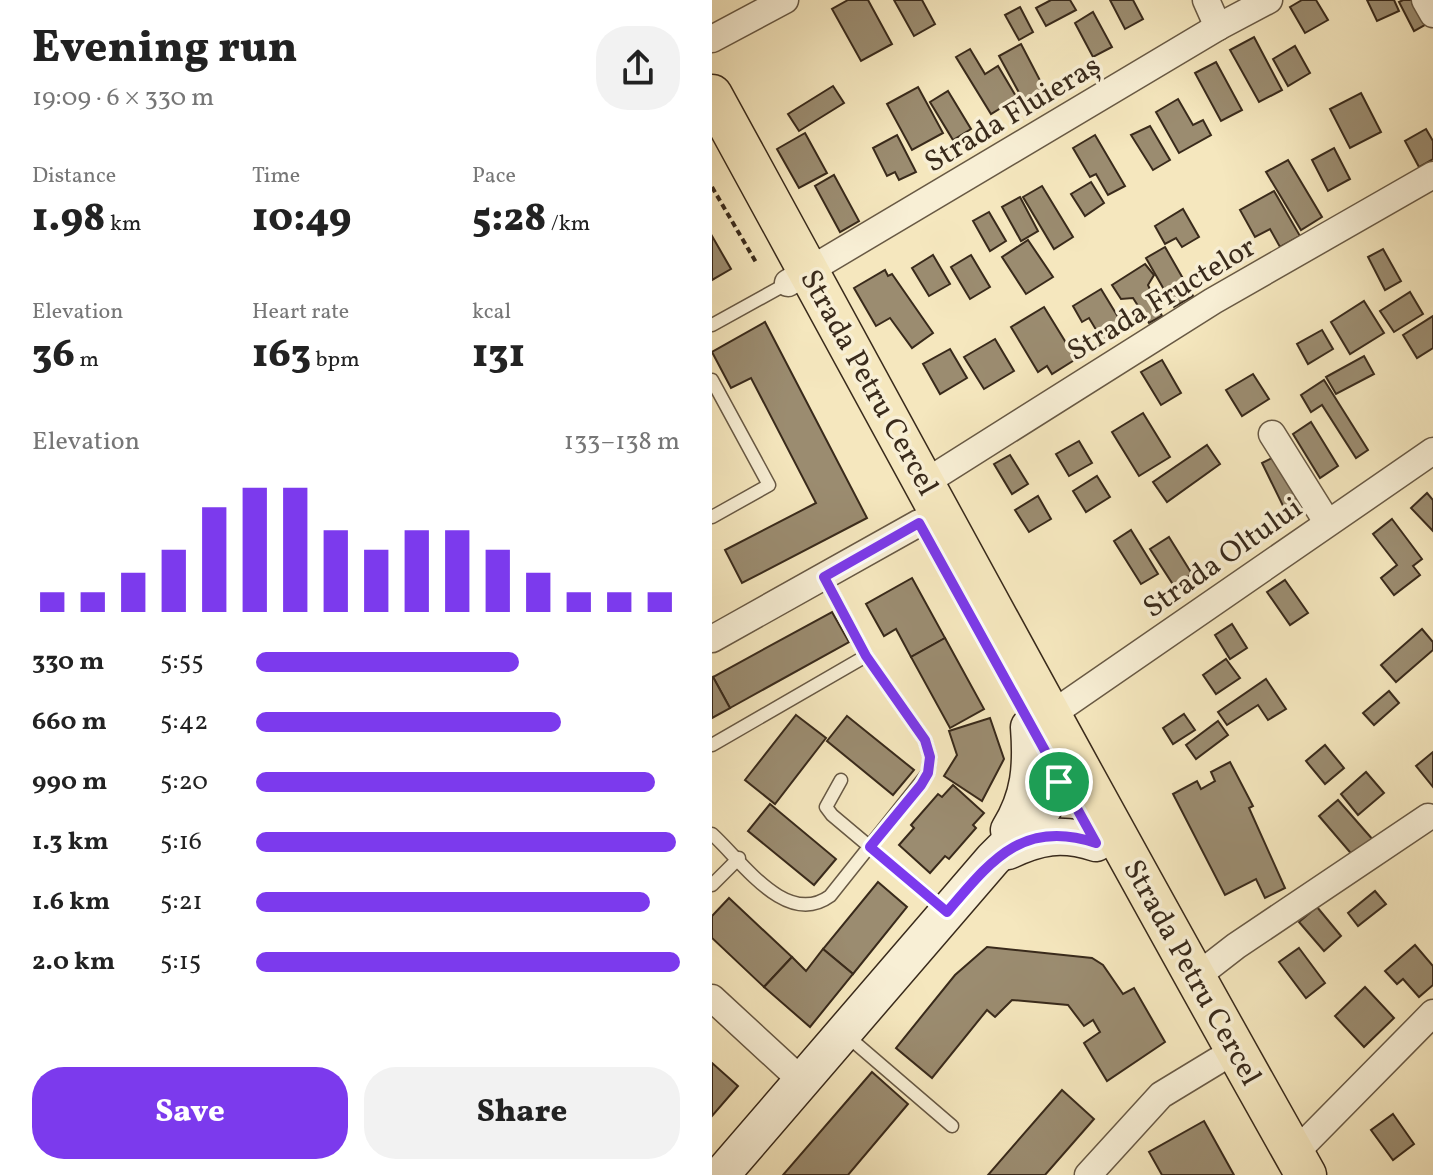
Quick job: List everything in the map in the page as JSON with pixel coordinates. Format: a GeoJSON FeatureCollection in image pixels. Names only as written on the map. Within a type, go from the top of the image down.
{"type":"FeatureCollection","features":[{"type":"Feature","properties":{"kind":"main road","name":"Strada Petru Cercel"},"geometry":{"type":"LineString","coordinates":[[712,95],[785,273],[926,482],[1039,722]]}},
{"type":"Feature","properties":{"kind":"main road","name":"Strada Petru Cercel"},"geometry":{"type":"LineString","coordinates":[[712,143],[919,523],[1069,774],[1196,977],[1294,1168]]}},
{"type":"Feature","properties":{"kind":"main road"},"geometry":{"type":"LineString","coordinates":[[993,859],[1021,811],[1039,722]]}},
{"type":"Feature","properties":{"kind":"main road","name":"Strada Petru Cercel"},"geometry":{"type":"LineString","coordinates":[[1069,774],[1096,843],[1217,1061],[1294,1168]]}},
{"type":"Feature","properties":{"kind":"main road"},"geometry":{"type":"LineString","coordinates":[[1021,811],[1069,774]]}},
{"type":"Feature","properties":{"kind":"main road"},"geometry":{"type":"LineString","coordinates":[[721,1175],[993,859],[1043,809],[1069,774]]}},
{"type":"Feature","properties":{"kind":"main road"},"geometry":{"type":"LineString","coordinates":[[993,859],[1046,836],[1070,836],[1096,843]]}},
{"type":"Feature","properties":{"kind":"street"},"geometry":{"type":"LineString","coordinates":[[712,39],[785,0]]}},
{"type":"Feature","properties":{"kind":"street"},"geometry":{"type":"LineString","coordinates":[[1206,0],[1218,27]]}},
{"type":"Feature","properties":{"kind":"street","name":"Strada Fluieraș"},"geometry":{"type":"LineString","coordinates":[[785,273],[1269,0]]}},
{"type":"Feature","properties":{"kind":"street"},"geometry":{"type":"LineString","coordinates":[[1425,0],[1433,14]]}},
{"type":"Feature","properties":{"kind":"street","name":"Strada Fructelor"},"geometry":{"type":"LineString","coordinates":[[926,482],[1213,301],[1433,175]]}},
{"type":"Feature","properties":{"kind":"street"},"geometry":{"type":"LineString","coordinates":[[1272,434],[1327,522]]}},
{"type":"Feature","properties":{"kind":"street","name":"Strada Oltului"},"geometry":{"type":"LineString","coordinates":[[1039,722],[1433,451]]}},
{"type":"Feature","properties":{"kind":"street"},"geometry":{"type":"LineString","coordinates":[[713,636],[919,523]]}},
{"type":"Feature","properties":{"kind":"street"},"geometry":{"type":"LineString","coordinates":[[1196,977],[1236,946],[1428,817]]}},
{"type":"Feature","properties":{"kind":"street"},"geometry":{"type":"LineString","coordinates":[[715,1005],[802,1081]]}},
{"type":"Feature","properties":{"kind":"street"},"geometry":{"type":"LineString","coordinates":[[1294,1168],[1433,1013]]}},
{"type":"Feature","properties":{"kind":"street"},"geometry":{"type":"LineString","coordinates":[[1088,1175],[1161,1095],[1217,1061]]}},
{"type":"Feature","properties":{"kind":"lane"},"geometry":{"type":"LineString","coordinates":[[712,325],[785,273]]}},
{"type":"Feature","properties":{"kind":"lane"},"geometry":{"type":"LineString","coordinates":[[712,380],[769,485],[712,517]]}},
{"type":"Feature","properties":{"kind":"lane"},"geometry":{"type":"LineString","coordinates":[[712,834],[785,902],[819,904],[830,896],[928,773],[930,757],[925,740],[866,656],[824,577]]}},
{"type":"Feature","properties":{"kind":"lane"},"geometry":{"type":"LineString","coordinates":[[712,745],[866,656]]}},
{"type":"Feature","properties":{"kind":"lane"},"geometry":{"type":"LineString","coordinates":[[841,780],[826,807],[947,912]]}},
{"type":"Feature","properties":{"kind":"lane"},"geometry":{"type":"LineString","coordinates":[[712,885],[739,858]]}},
{"type":"Feature","properties":{"kind":"lane"},"geometry":{"type":"LineString","coordinates":[[843,1033],[952,1126]]}},
{"type":"Feature","properties":{"kind":"path"},"geometry":{"type":"LineString","coordinates":[[712,187],[785,273]]}},
{"type":"Feature","properties":{"kind":"building"},"geometry":{"type":"Polygon","coordinates":[[[848,0],[868,0],[892,44],[861,61],[832,9],[848,0]]]}},
{"type":"Feature","properties":{"kind":"building"},"geometry":{"type":"Polygon","coordinates":[[[894,0],[922,0],[935,24],[914,36],[894,0]]]}},
{"type":"Feature","properties":{"kind":"building"},"geometry":{"type":"Polygon","coordinates":[[[1051,0],[1070,0],[1076,10],[1046,26],[1036,8],[1051,0]]]}},
{"type":"Feature","properties":{"kind":"building"},"geometry":{"type":"Polygon","coordinates":[[[1110,0],[1133,0],[1143,19],[1125,29],[1110,0]]]}},
{"type":"Feature","properties":{"kind":"building"},"geometry":{"type":"Polygon","coordinates":[[[1302,0],[1316,0],[1328,20],[1305,33],[1290,7],[1302,0]]]}},
{"type":"Feature","properties":{"kind":"building"},"geometry":{"type":"Polygon","coordinates":[[[1367,0],[1394,0],[1399,11],[1377,21],[1367,0]]]}},
{"type":"Feature","properties":{"kind":"building"},"geometry":{"type":"Polygon","coordinates":[[[1418,0],[1430,22],[1414,31],[1399,2],[1418,0]]]}},
{"type":"Feature","properties":{"kind":"building"},"geometry":{"type":"Polygon","coordinates":[[[1020,7],[1033,32],[1019,40],[1005,15],[1020,7]]]}},
{"type":"Feature","properties":{"kind":"building"},"geometry":{"type":"Polygon","coordinates":[[[1093,12],[1112,47],[1093,57],[1075,23],[1093,12]]]}},
{"type":"Feature","properties":{"kind":"building"},"geometry":{"type":"Polygon","coordinates":[[[1254,37],[1282,90],[1259,102],[1230,50],[1254,37]]]}},
{"type":"Feature","properties":{"kind":"building"},"geometry":{"type":"Polygon","coordinates":[[[1021,44],[1044,88],[1023,100],[999,56],[1021,44]]]}},
{"type":"Feature","properties":{"kind":"building"},"geometry":{"type":"Polygon","coordinates":[[[1295,46],[1310,73],[1288,86],[1273,59],[1295,46]]]}},
{"type":"Feature","properties":{"kind":"building"},"geometry":{"type":"Polygon","coordinates":[[[970,49],[985,74],[998,66],[1017,98],[991,114],[956,57],[970,49]]]}},
{"type":"Feature","properties":{"kind":"building"},"geometry":{"type":"Polygon","coordinates":[[[1216,62],[1242,110],[1221,121],[1195,73],[1216,62]]]}},
{"type":"Feature","properties":{"kind":"building"},"geometry":{"type":"Polygon","coordinates":[[[833,86],[844,103],[799,131],[788,114],[833,86]]]}},
{"type":"Feature","properties":{"kind":"building"},"geometry":{"type":"Polygon","coordinates":[[[918,87],[943,133],[912,150],[887,104],[918,87]]]}},
{"type":"Feature","properties":{"kind":"building"},"geometry":{"type":"Polygon","coordinates":[[[948,91],[971,129],[953,140],[930,102],[948,91]]]}},
{"type":"Feature","properties":{"kind":"building"},"geometry":{"type":"Polygon","coordinates":[[[1361,93],[1381,132],[1350,148],[1330,109],[1361,93]]]}},
{"type":"Feature","properties":{"kind":"building"},"geometry":{"type":"Polygon","coordinates":[[[1178,99],[1193,125],[1203,120],[1211,135],[1179,153],[1156,112],[1178,99]]]}},
{"type":"Feature","properties":{"kind":"building"},"geometry":{"type":"Polygon","coordinates":[[[1150,126],[1170,160],[1153,170],[1131,135],[1150,126]]]}},
{"type":"Feature","properties":{"kind":"building"},"geometry":{"type":"Polygon","coordinates":[[[1426,129],[1433,141],[1433,159],[1419,167],[1405,141],[1426,129]]]}},
{"type":"Feature","properties":{"kind":"building"},"geometry":{"type":"Polygon","coordinates":[[[805,133],[827,173],[799,188],[777,149],[805,133]]]}},
{"type":"Feature","properties":{"kind":"building"},"geometry":{"type":"Polygon","coordinates":[[[897,135],[916,172],[899,180],[895,172],[887,176],[873,148],[897,135]]]}},
{"type":"Feature","properties":{"kind":"building"},"geometry":{"type":"Polygon","coordinates":[[[1095,135],[1125,186],[1108,195],[1096,174],[1090,177],[1073,148],[1095,135]]]}},
{"type":"Feature","properties":{"kind":"building"},"geometry":{"type":"Polygon","coordinates":[[[1334,148],[1350,179],[1328,191],[1312,160],[1334,148]]]}},
{"type":"Feature","properties":{"kind":"building"},"geometry":{"type":"Polygon","coordinates":[[[1288,160],[1322,217],[1301,230],[1266,172],[1288,160]]]}},
{"type":"Feature","properties":{"kind":"building"},"geometry":{"type":"Polygon","coordinates":[[[834,175],[859,221],[840,232],[815,186],[834,175]]]}},
{"type":"Feature","properties":{"kind":"building"},"geometry":{"type":"Polygon","coordinates":[[[1091,182],[1104,203],[1085,216],[1071,194],[1091,182]]]}},
{"type":"Feature","properties":{"kind":"building"},"geometry":{"type":"Polygon","coordinates":[[[1042,186],[1073,237],[1054,249],[1023,197],[1042,186]]]}},
{"type":"Feature","properties":{"kind":"building"},"geometry":{"type":"Polygon","coordinates":[[[1274,191],[1300,236],[1280,247],[1270,229],[1255,237],[1240,210],[1274,191]]]}},
{"type":"Feature","properties":{"kind":"building"},"geometry":{"type":"Polygon","coordinates":[[[1020,197],[1038,231],[1021,241],[1002,207],[1020,197]]]}},
{"type":"Feature","properties":{"kind":"building"},"geometry":{"type":"Polygon","coordinates":[[[1183,209],[1199,237],[1182,247],[1176,238],[1165,244],[1155,226],[1183,209]]]}},
{"type":"Feature","properties":{"kind":"building"},"geometry":{"type":"Polygon","coordinates":[[[989,212],[1006,241],[990,251],[973,221],[989,212]]]}},
{"type":"Feature","properties":{"kind":"building"},"geometry":{"type":"Polygon","coordinates":[[[712,236],[731,269],[712,280],[712,236]]]}},
{"type":"Feature","properties":{"kind":"building"},"geometry":{"type":"Polygon","coordinates":[[[1028,240],[1053,277],[1026,294],[1002,257],[1028,240]]]}},
{"type":"Feature","properties":{"kind":"building"},"geometry":{"type":"Polygon","coordinates":[[[1165,247],[1193,296],[1174,307],[1146,258],[1165,247]]]}},
{"type":"Feature","properties":{"kind":"building"},"geometry":{"type":"Polygon","coordinates":[[[1383,249],[1401,281],[1385,290],[1368,257],[1383,249]]]}},
{"type":"Feature","properties":{"kind":"building"},"geometry":{"type":"Polygon","coordinates":[[[933,255],[950,284],[929,296],[912,268],[933,255]]]}},
{"type":"Feature","properties":{"kind":"building"},"geometry":{"type":"Polygon","coordinates":[[[971,255],[990,287],[970,299],[951,267],[971,255]]]}},
{"type":"Feature","properties":{"kind":"building"},"geometry":{"type":"Polygon","coordinates":[[[1145,264],[1154,275],[1148,285],[1162,316],[1149,323],[1133,298],[1121,299],[1112,285],[1145,264]]]}},
{"type":"Feature","properties":{"kind":"building"},"geometry":{"type":"Polygon","coordinates":[[[885,270],[888,276],[892,274],[933,333],[912,348],[890,318],[876,326],[854,288],[885,270]]]}},
{"type":"Feature","properties":{"kind":"building"},"geometry":{"type":"Polygon","coordinates":[[[1101,289],[1126,330],[1104,343],[1089,318],[1082,322],[1073,306],[1101,289]]]}},
{"type":"Feature","properties":{"kind":"building"},"geometry":{"type":"Polygon","coordinates":[[[1410,292],[1423,314],[1394,332],[1380,311],[1410,292]]]}},
{"type":"Feature","properties":{"kind":"building"},"geometry":{"type":"Polygon","coordinates":[[[1364,301],[1384,333],[1350,354],[1331,322],[1364,301]]]}},
{"type":"Feature","properties":{"kind":"building"},"geometry":{"type":"Polygon","coordinates":[[[1044,307],[1076,359],[1052,374],[1047,366],[1038,372],[1011,327],[1044,307]]]}},
{"type":"Feature","properties":{"kind":"building"},"geometry":{"type":"Polygon","coordinates":[[[1433,316],[1433,348],[1417,358],[1403,335],[1433,316]]]}},
{"type":"Feature","properties":{"kind":"building"},"geometry":{"type":"Polygon","coordinates":[[[765,322],[867,518],[742,583],[725,550],[816,503],[751,378],[731,388],[712,352],[765,322]]]}},
{"type":"Feature","properties":{"kind":"building"},"geometry":{"type":"Polygon","coordinates":[[[1322,330],[1333,349],[1308,364],[1297,344],[1322,330]]]}},
{"type":"Feature","properties":{"kind":"building"},"geometry":{"type":"Polygon","coordinates":[[[995,339],[1014,371],[984,389],[964,357],[995,339]]]}},
{"type":"Feature","properties":{"kind":"building"},"geometry":{"type":"Polygon","coordinates":[[[950,349],[967,378],[940,394],[923,364],[950,349]]]}},
{"type":"Feature","properties":{"kind":"building"},"geometry":{"type":"Polygon","coordinates":[[[1364,356],[1374,374],[1336,394],[1326,377],[1364,356]]]}},
{"type":"Feature","properties":{"kind":"building"},"geometry":{"type":"Polygon","coordinates":[[[1162,360],[1181,393],[1161,405],[1141,372],[1162,360]]]}},
{"type":"Feature","properties":{"kind":"building"},"geometry":{"type":"Polygon","coordinates":[[[1253,374],[1269,399],[1242,416],[1226,390],[1253,374]]]}},
{"type":"Feature","properties":{"kind":"building"},"geometry":{"type":"Polygon","coordinates":[[[1324,380],[1368,450],[1356,458],[1322,405],[1311,412],[1301,395],[1324,380]]]}},
{"type":"Feature","properties":{"kind":"building"},"geometry":{"type":"Polygon","coordinates":[[[1143,413],[1170,457],[1139,476],[1112,432],[1143,413]]]}},
{"type":"Feature","properties":{"kind":"building"},"geometry":{"type":"Polygon","coordinates":[[[1311,422],[1338,466],[1320,478],[1293,434],[1311,422]]]}},
{"type":"Feature","properties":{"kind":"building"},"geometry":{"type":"Polygon","coordinates":[[[1079,441],[1092,463],[1069,476],[1056,454],[1079,441]]]}},
{"type":"Feature","properties":{"kind":"building"},"geometry":{"type":"Polygon","coordinates":[[[1207,445],[1220,464],[1167,502],[1153,482],[1207,445]]]}},
{"type":"Feature","properties":{"kind":"building"},"geometry":{"type":"Polygon","coordinates":[[[1010,455],[1028,484],[1012,494],[994,464],[1010,455]]]}},
{"type":"Feature","properties":{"kind":"building"},"geometry":{"type":"Polygon","coordinates":[[[1278,455],[1305,507],[1288,516],[1262,463],[1278,455]]]}},
{"type":"Feature","properties":{"kind":"building"},"geometry":{"type":"Polygon","coordinates":[[[1097,476],[1110,497],[1086,512],[1073,491],[1097,476]]]}},
{"type":"Feature","properties":{"kind":"building"},"geometry":{"type":"Polygon","coordinates":[[[1427,493],[1433,500],[1433,531],[1411,508],[1427,493]]]}},
{"type":"Feature","properties":{"kind":"building"},"geometry":{"type":"Polygon","coordinates":[[[1038,496],[1051,519],[1029,532],[1015,510],[1038,496]]]}},
{"type":"Feature","properties":{"kind":"building"},"geometry":{"type":"Polygon","coordinates":[[[1392,519],[1422,559],[1413,566],[1420,575],[1394,595],[1381,578],[1397,565],[1373,534],[1392,519]]]}},
{"type":"Feature","properties":{"kind":"building"},"geometry":{"type":"Polygon","coordinates":[[[1131,530],[1158,574],[1141,584],[1114,541],[1131,530]]]}},
{"type":"Feature","properties":{"kind":"building"},"geometry":{"type":"Polygon","coordinates":[[[1169,537],[1192,574],[1174,586],[1150,549],[1169,537]]]}},
{"type":"Feature","properties":{"kind":"building"},"geometry":{"type":"Polygon","coordinates":[[[912,578],[945,638],[911,657],[896,629],[884,636],[866,604],[912,578]]]}},
{"type":"Feature","properties":{"kind":"building"},"geometry":{"type":"Polygon","coordinates":[[[1285,580],[1308,613],[1290,625],[1267,592],[1285,580]]]}},
{"type":"Feature","properties":{"kind":"building"},"geometry":{"type":"Polygon","coordinates":[[[832,612],[849,642],[730,708],[713,677],[832,612]]]}},
{"type":"Feature","properties":{"kind":"building"},"geometry":{"type":"Polygon","coordinates":[[[1232,624],[1247,648],[1230,659],[1215,635],[1232,624]]]}},
{"type":"Feature","properties":{"kind":"building"},"geometry":{"type":"Polygon","coordinates":[[[1422,629],[1433,642],[1433,650],[1396,682],[1381,665],[1422,629]]]}},
{"type":"Feature","properties":{"kind":"building"},"geometry":{"type":"Polygon","coordinates":[[[945,638],[984,709],[950,728],[911,657],[945,638]]]}},
{"type":"Feature","properties":{"kind":"building"},"geometry":{"type":"Polygon","coordinates":[[[1226,659],[1240,678],[1216,694],[1203,675],[1226,659]]]}},
{"type":"Feature","properties":{"kind":"building"},"geometry":{"type":"Polygon","coordinates":[[[712,678],[730,708],[712,718],[712,678]]]}},
{"type":"Feature","properties":{"kind":"building"},"geometry":{"type":"Polygon","coordinates":[[[1266,679],[1286,709],[1268,720],[1258,705],[1227,725],[1218,712],[1266,679]]]}},
{"type":"Feature","properties":{"kind":"building"},"geometry":{"type":"Polygon","coordinates":[[[1389,691],[1399,703],[1374,725],[1363,713],[1389,691]]]}},
{"type":"Feature","properties":{"kind":"building"},"geometry":{"type":"Polygon","coordinates":[[[1184,714],[1195,730],[1173,744],[1163,728],[1184,714]]]}},
{"type":"Feature","properties":{"kind":"building"},"geometry":{"type":"Polygon","coordinates":[[[796,715],[826,738],[775,804],[745,780],[796,715]]]}},
{"type":"Feature","properties":{"kind":"building"},"geometry":{"type":"Polygon","coordinates":[[[847,716],[914,770],[893,795],[827,741],[847,716]]]}},
{"type":"Feature","properties":{"kind":"building"},"geometry":{"type":"Polygon","coordinates":[[[990,718],[1004,759],[982,801],[944,776],[957,755],[949,731],[990,718]]]}},
{"type":"Feature","properties":{"kind":"building"},"geometry":{"type":"Polygon","coordinates":[[[1218,721],[1228,735],[1196,759],[1186,745],[1218,721]]]}},
{"type":"Feature","properties":{"kind":"building"},"geometry":{"type":"Polygon","coordinates":[[[1325,745],[1344,768],[1325,784],[1306,761],[1325,745]]]}},
{"type":"Feature","properties":{"kind":"building"},"geometry":{"type":"Polygon","coordinates":[[[1433,752],[1433,787],[1416,766],[1433,752]]]}},
{"type":"Feature","properties":{"kind":"building"},"geometry":{"type":"Polygon","coordinates":[[[1230,762],[1253,806],[1249,808],[1285,888],[1265,898],[1256,879],[1225,895],[1173,794],[1197,781],[1201,789],[1215,781],[1211,772],[1230,762]]]}},
{"type":"Feature","properties":{"kind":"building"},"geometry":{"type":"Polygon","coordinates":[[[1366,772],[1384,793],[1358,815],[1341,794],[1366,772]]]}},
{"type":"Feature","properties":{"kind":"building"},"geometry":{"type":"Polygon","coordinates":[[[953,785],[984,813],[973,825],[976,828],[949,859],[945,856],[930,873],[899,845],[914,828],[911,825],[938,794],[942,797],[953,785]]]}},
{"type":"Feature","properties":{"kind":"building"},"geometry":{"type":"Polygon","coordinates":[[[1338,800],[1374,841],[1355,858],[1319,816],[1338,800]]]}},
{"type":"Feature","properties":{"kind":"building"},"geometry":{"type":"Polygon","coordinates":[[[770,804],[836,859],[814,885],[748,831],[770,804]]]}},
{"type":"Feature","properties":{"kind":"building"},"geometry":{"type":"Polygon","coordinates":[[[878,882],[907,907],[853,974],[823,949],[878,882]]]}},
{"type":"Feature","properties":{"kind":"building"},"geometry":{"type":"Polygon","coordinates":[[[1375,891],[1386,904],[1358,926],[1348,913],[1375,891]]]}},
{"type":"Feature","properties":{"kind":"building"},"geometry":{"type":"Polygon","coordinates":[[[729,898],[792,957],[764,987],[712,938],[712,916],[729,898]]]}},
{"type":"Feature","properties":{"kind":"building"},"geometry":{"type":"Polygon","coordinates":[[[1317,907],[1341,936],[1324,951],[1299,922],[1317,907]]]}},
{"type":"Feature","properties":{"kind":"building"},"geometry":{"type":"Polygon","coordinates":[[[1415,945],[1433,966],[1433,985],[1419,997],[1403,979],[1397,984],[1385,971],[1415,945]]]}},
{"type":"Feature","properties":{"kind":"building"},"geometry":{"type":"Polygon","coordinates":[[[987,947],[1092,958],[1103,965],[1123,994],[1134,988],[1165,1042],[1107,1081],[1084,1043],[1100,1032],[1093,1020],[1084,1026],[1068,1005],[1012,1000],[995,1017],[987,1010],[932,1078],[896,1048],[955,975],[987,947]]]}},
{"type":"Feature","properties":{"kind":"building"},"geometry":{"type":"Polygon","coordinates":[[[1299,948],[1325,983],[1306,998],[1279,962],[1299,948]]]}},
{"type":"Feature","properties":{"kind":"building"},"geometry":{"type":"Polygon","coordinates":[[[823,949],[853,974],[810,1027],[764,987],[792,957],[806,971],[823,949]]]}},
{"type":"Feature","properties":{"kind":"building"},"geometry":{"type":"Polygon","coordinates":[[[1365,987],[1394,1018],[1364,1047],[1335,1016],[1365,987]]]}},
{"type":"Feature","properties":{"kind":"building"},"geometry":{"type":"Polygon","coordinates":[[[712,1063],[738,1086],[712,1116],[712,1063]]]}},
{"type":"Feature","properties":{"kind":"building"},"geometry":{"type":"Polygon","coordinates":[[[872,1072],[908,1104],[848,1175],[783,1175],[872,1072]]]}},
{"type":"Feature","properties":{"kind":"building"},"geometry":{"type":"Polygon","coordinates":[[[1062,1090],[1094,1119],[1045,1175],[988,1175],[1062,1090]]]}},
{"type":"Feature","properties":{"kind":"building"},"geometry":{"type":"Polygon","coordinates":[[[1393,1114],[1414,1144],[1393,1160],[1371,1130],[1393,1114]]]}},
{"type":"Feature","properties":{"kind":"building"},"geometry":{"type":"Polygon","coordinates":[[[1204,1121],[1234,1175],[1162,1175],[1149,1152],[1204,1121]]]}},
{"type":"Feature","properties":{"kind":"route"},"geometry":{"type":"LineString","coordinates":[[919,523],[1059,782],[1096,843],[1062,835],[1030,840],[993,859],[947,912],[870,847],[921,785],[928,773],[930,757],[925,740],[866,656],[824,577],[919,523]]}}]}
